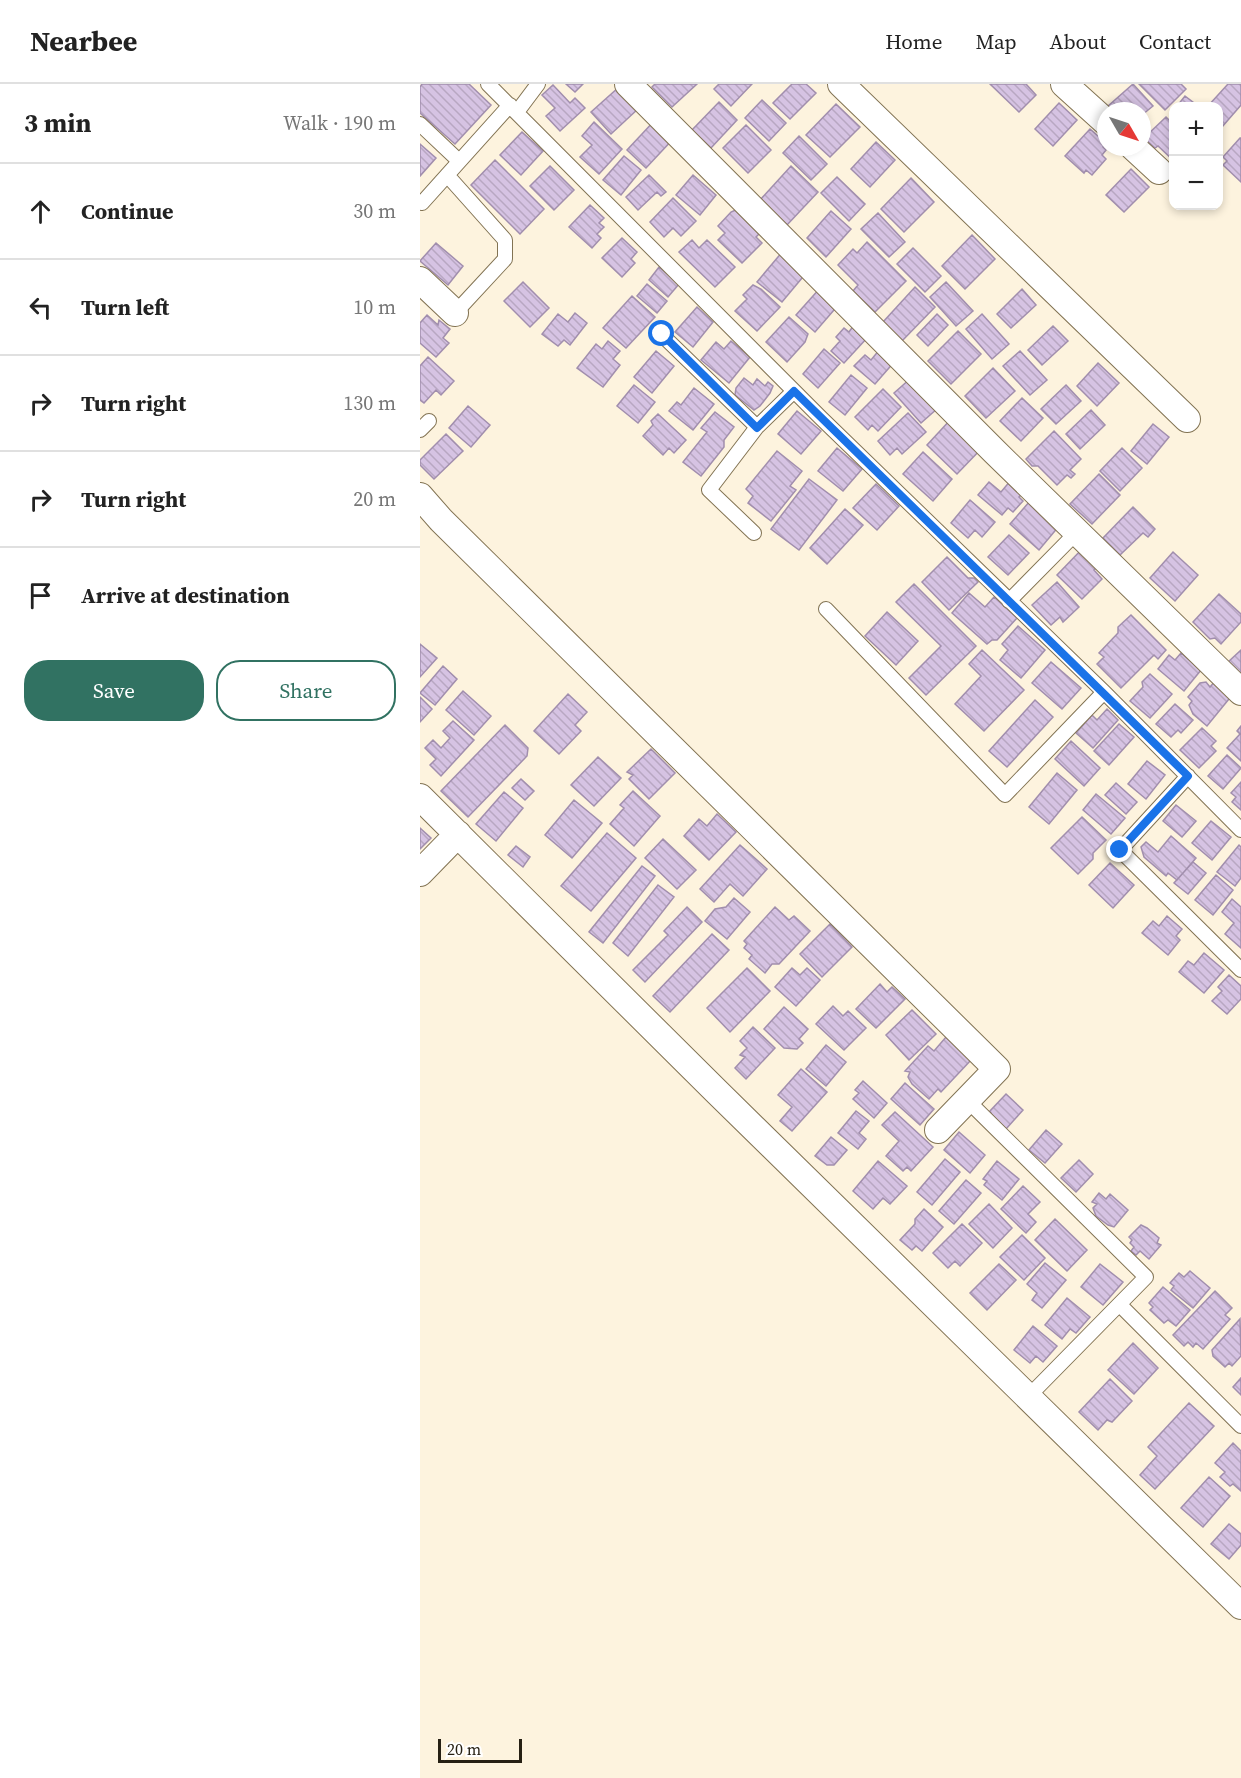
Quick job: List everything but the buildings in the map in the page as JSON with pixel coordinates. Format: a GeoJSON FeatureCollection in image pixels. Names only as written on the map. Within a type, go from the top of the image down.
{"type":"FeatureCollection","features":[{"type":"Feature","properties":{"kind":"street"},"geometry":{"type":"LineString","coordinates":[[628,84],[995,452],[1241,692]]}},
{"type":"Feature","properties":{"kind":"street"},"geometry":{"type":"LineString","coordinates":[[841,84],[1186,419]]}},
{"type":"Feature","properties":{"kind":"street"},"geometry":{"type":"LineString","coordinates":[[1064,84],[1097,114]]}},
{"type":"Feature","properties":{"kind":"street"},"geometry":{"type":"LineString","coordinates":[[1143,156],[1159,171]]}},
{"type":"Feature","properties":{"kind":"street"},"geometry":{"type":"LineString","coordinates":[[420,280],[455,313]]}},
{"type":"Feature","properties":{"kind":"street"},"geometry":{"type":"LineString","coordinates":[[420,496],[449,528],[997,1069],[938,1130]]}},
{"type":"Feature","properties":{"kind":"street"},"geometry":{"type":"LineString","coordinates":[[420,797],[1241,1606]]}},
{"type":"Feature","properties":{"kind":"street"},"geometry":{"type":"LineString","coordinates":[[420,873],[458,834]]}},
{"type":"Feature","properties":{"kind":"lane"},"geometry":{"type":"LineString","coordinates":[[488,84],[794,391],[1104,692],[1241,830]]}},
{"type":"Feature","properties":{"kind":"lane"},"geometry":{"type":"LineString","coordinates":[[422,203],[459,161],[538,84]]}},
{"type":"Feature","properties":{"kind":"lane"},"geometry":{"type":"LineString","coordinates":[[420,124],[459,161]]}},
{"type":"Feature","properties":{"kind":"lane"},"geometry":{"type":"LineString","coordinates":[[447,175],[505,240],[505,259],[455,313]]}},
{"type":"Feature","properties":{"kind":"lane"},"geometry":{"type":"LineString","coordinates":[[662,334],[757,428]]}},
{"type":"Feature","properties":{"kind":"lane"},"geometry":{"type":"LineString","coordinates":[[754,533],[709,490],[757,428],[794,391]]}},
{"type":"Feature","properties":{"kind":"lane"},"geometry":{"type":"LineString","coordinates":[[1009,601],[1077,532]]}},
{"type":"Feature","properties":{"kind":"lane"},"geometry":{"type":"LineString","coordinates":[[826,609],[1005,795],[1104,692]]}},
{"type":"Feature","properties":{"kind":"lane"},"geometry":{"type":"LineString","coordinates":[[1188,776],[1120,850],[1241,970]]}},
{"type":"Feature","properties":{"kind":"lane"},"geometry":{"type":"LineString","coordinates":[[968,1100],[1146,1277],[1028,1397]]}},
{"type":"Feature","properties":{"kind":"lane"},"geometry":{"type":"LineString","coordinates":[[1120,1305],[1241,1426]]}},
{"type":"Feature","properties":{"kind":"route"},"geometry":{"type":"LineString","coordinates":[[662,334],[757,428],[794,391],[1188,776],[1120,850]]}}]}
